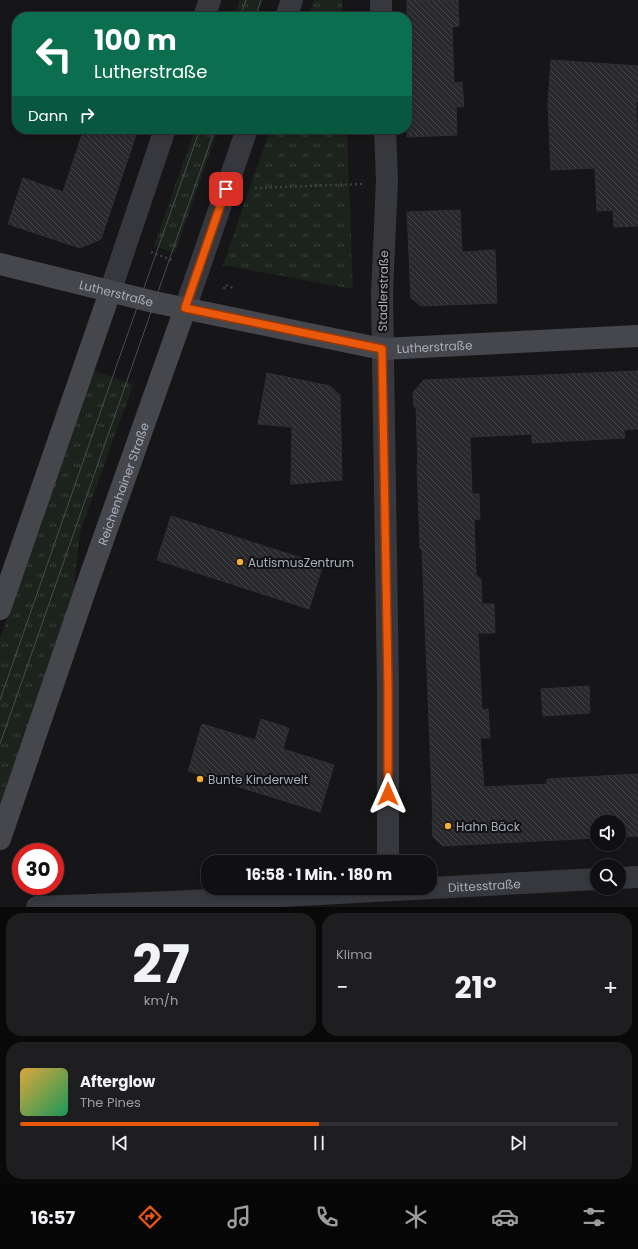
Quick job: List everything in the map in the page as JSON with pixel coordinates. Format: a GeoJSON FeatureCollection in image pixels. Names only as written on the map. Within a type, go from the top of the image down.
{"type":"FeatureCollection","features":[{"type":"Feature","properties":{"kind":"street"},"geometry":{"type":"LineString","coordinates":[[206,12],[210,0]]}},
{"type":"Feature","properties":{"kind":"street"},"geometry":{"type":"LineString","coordinates":[[288,12],[292,0]]}},
{"type":"Feature","properties":{"kind":"street"},"geometry":{"type":"LineString","coordinates":[[381,0],[381,12]]}},
{"type":"Feature","properties":{"kind":"street"},"geometry":{"type":"LineString","coordinates":[[0,608],[163,134]]}},
{"type":"Feature","properties":{"kind":"street","name":"Reichenhainer Straße"},"geometry":{"type":"LineString","coordinates":[[0,839],[88,582],[245,134]]}},
{"type":"Feature","properties":{"kind":"street","name":"Stadlerstraße"},"geometry":{"type":"LineString","coordinates":[[385,134],[387,180],[382,293],[382,349],[388,687],[388,855]]}},
{"type":"Feature","properties":{"kind":"street","name":"Lutherstraße"},"geometry":{"type":"LineString","coordinates":[[0,264],[110,292],[382,349],[638,336]]}},
{"type":"Feature","properties":{"kind":"street"},"geometry":{"type":"LineString","coordinates":[[626,878],[638,877]]}},
{"type":"Feature","properties":{"kind":"street","name":"Dittesstraße"},"geometry":{"type":"LineString","coordinates":[[437,891],[590,880]]}},
{"type":"Feature","properties":{"kind":"street","name":"Dittesstraße"},"geometry":{"type":"LineString","coordinates":[[37,907],[388,895]]}},
{"type":"Feature","properties":{"kind":"path"},"geometry":{"type":"LineString","coordinates":[[226,189],[371,184],[387,180]]}},
{"type":"Feature","properties":{"kind":"path"},"geometry":{"type":"LineString","coordinates":[[126,243],[177,262]]}},
{"type":"Feature","properties":{"kind":"green space"},"geometry":{"type":"Polygon","coordinates":[[[240,0],[263,0],[259,12],[236,12],[240,0]]]}},
{"type":"Feature","properties":{"kind":"green space"},"geometry":{"type":"Polygon","coordinates":[[[314,0],[342,0],[343,12],[310,12],[314,0]]]}},
{"type":"Feature","properties":{"kind":"green space"},"geometry":{"type":"Polygon","coordinates":[[[193,134],[216,134],[175,253],[154,246],[193,134]]]}},
{"type":"Feature","properties":{"kind":"green space"},"geometry":{"type":"Polygon","coordinates":[[[268,134],[347,134],[353,289],[223,265],[268,134]]]}},
{"type":"Feature","properties":{"kind":"green space"},"geometry":{"type":"Polygon","coordinates":[[[93,370],[133,385],[80,532],[73,596],[0,805],[0,639],[93,370]]]}},
{"type":"Feature","properties":{"kind":"building"},"geometry":{"type":"Polygon","coordinates":[[[407,0],[458,0],[459,26],[452,27],[454,83],[462,82],[464,106],[456,107],[457,135],[407,137],[407,134],[412,134],[412,12],[407,12],[407,0]]]}},
{"type":"Feature","properties":{"kind":"building"},"geometry":{"type":"Polygon","coordinates":[[[551,60],[638,66],[638,101],[636,102],[638,151],[638,226],[614,227],[613,210],[597,211],[595,168],[551,170],[548,103],[551,60]]]}},
{"type":"Feature","properties":{"kind":"building"},"geometry":{"type":"Polygon","coordinates":[[[82,134],[136,134],[101,239],[80,248],[8,224],[23,178],[63,192],[82,134]]]}},
{"type":"Feature","properties":{"kind":"building"},"geometry":{"type":"Polygon","coordinates":[[[460,210],[462,252],[495,250],[497,303],[421,306],[411,298],[407,212],[460,210]]]}},
{"type":"Feature","properties":{"kind":"building"},"geometry":{"type":"Polygon","coordinates":[[[638,371],[638,429],[624,430],[625,438],[532,443],[532,434],[470,437],[472,494],[479,494],[480,519],[474,520],[476,575],[481,579],[482,604],[494,604],[495,633],[478,633],[482,710],[488,709],[490,738],[480,738],[484,787],[547,784],[547,779],[638,774],[638,836],[626,837],[626,815],[590,815],[590,838],[443,846],[433,837],[422,549],[420,549],[416,407],[414,407],[413,392],[424,380],[638,371]]]}},
{"type":"Feature","properties":{"kind":"building"},"geometry":{"type":"Polygon","coordinates":[[[267,373],[330,386],[340,395],[342,480],[291,484],[292,427],[258,424],[267,373]]]}},
{"type":"Feature","properties":{"kind":"building","name":"AutismusZentrum"},"geometry":{"type":"Polygon","coordinates":[[[171,516],[323,565],[309,609],[157,560],[171,516]]]}},
{"type":"Feature","properties":{"kind":"building"},"geometry":{"type":"Polygon","coordinates":[[[589,686],[590,713],[543,716],[541,689],[589,686]]]}},
{"type":"Feature","properties":{"kind":"building"},"geometry":{"type":"Polygon","coordinates":[[[261,719],[289,728],[283,749],[334,765],[320,812],[188,771],[202,724],[255,740],[261,719]]]}},
{"type":"Feature","properties":{"kind":"tram line"},"geometry":{"type":"LineString","coordinates":[[242,12],[246,0]]}},
{"type":"Feature","properties":{"kind":"tram line"},"geometry":{"type":"LineString","coordinates":[[257,12],[261,0]]}},
{"type":"Feature","properties":{"kind":"tram line"},"geometry":{"type":"LineString","coordinates":[[0,700],[198,134]]}},
{"type":"Feature","properties":{"kind":"tram line"},"geometry":{"type":"LineString","coordinates":[[0,744],[213,134]]}},
{"type":"Feature","properties":{"kind":"place","name":"AutismusZentrum"},"geometry":{"type":"Point","coordinates":[240,562]}},
{"type":"Feature","properties":{"kind":"place","name":"Bunte Kinderwelt"},"geometry":{"type":"Point","coordinates":[200,779]}},
{"type":"Feature","properties":{"kind":"place","name":"Hahn Bäck"},"geometry":{"type":"Point","coordinates":[448,826]}},
{"type":"Feature","properties":{"kind":"route"},"geometry":{"type":"LineString","coordinates":[[226,189],[185,308],[382,349],[388,687],[388,794]]}}]}
